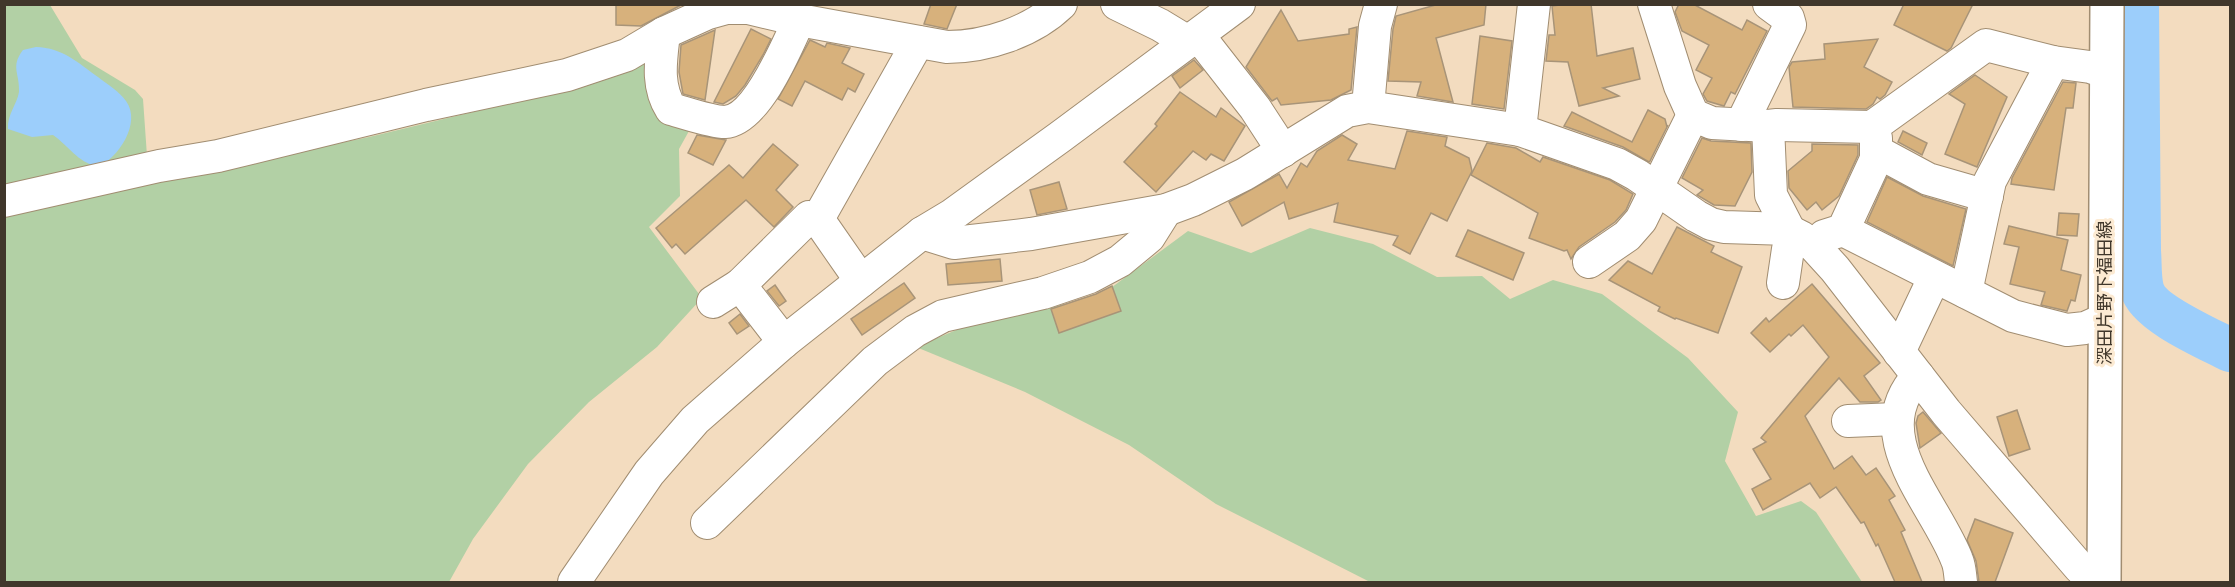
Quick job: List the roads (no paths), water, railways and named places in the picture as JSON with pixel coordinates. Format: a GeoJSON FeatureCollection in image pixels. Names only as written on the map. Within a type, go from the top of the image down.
{"type":"FeatureCollection","features":[{"type":"Feature","properties":{"kind":"main road","name":"深田片野下福田線"},"geometry":{"type":"LineString","coordinates":[[2104,582],[2107,4]]}},
{"type":"Feature","properties":{"kind":"street"},"geometry":{"type":"LineString","coordinates":[[4,201],[159,166],[218,156],[426,105],[567,75],[627,55],[664,33],[708,13],[726,8],[748,8],[799,20],[947,47],[970,47],[997,40],[1032,25],[1061,4]]}},
{"type":"Feature","properties":{"kind":"street"},"geometry":{"type":"LineString","coordinates":[[1117,4],[1193,39],[1255,108],[1283,151]]}},
{"type":"Feature","properties":{"kind":"street"},"geometry":{"type":"LineString","coordinates":[[573,582],[649,474],[695,420],[784,342],[922,233],[952,215],[1060,137],[1239,4]]}},
{"type":"Feature","properties":{"kind":"street"},"geometry":{"type":"LineString","coordinates":[[1368,107],[1375,26],[1381,4]]}},
{"type":"Feature","properties":{"kind":"street"},"geometry":{"type":"LineString","coordinates":[[1520,130],[1534,4]]}},
{"type":"Feature","properties":{"kind":"street"},"geometry":{"type":"LineString","coordinates":[[1654,4],[1680,86],[1693,115],[1712,123],[1755,126],[1777,124],[1874,139],[1929,179],[1987,196]]}},
{"type":"Feature","properties":{"kind":"street"},"geometry":{"type":"LineString","coordinates":[[1769,4],[1788,18],[1790,26],[1755,126],[1772,195],[1798,236]]}},
{"type":"Feature","properties":{"kind":"street"},"geometry":{"type":"LineString","coordinates":[[664,33],[660,77],[665,100],[671,110],[724,122],[738,119],[756,99],[772,77],[799,20]]}},
{"type":"Feature","properties":{"kind":"street"},"geometry":{"type":"LineString","coordinates":[[818,219],[918,42]]}},
{"type":"Feature","properties":{"kind":"street"},"geometry":{"type":"LineString","coordinates":[[1874,139],[1986,45],[2053,62],[2090,67],[2106,72]]}},
{"type":"Feature","properties":{"kind":"street"},"geometry":{"type":"LineString","coordinates":[[1966,292],[1990,181],[2053,62]]}},
{"type":"Feature","properties":{"kind":"street"},"geometry":{"type":"LineString","coordinates":[[922,233],[954,243],[1031,234],[1166,210],[1193,200],[1245,174],[1347,111],[1368,107],[1520,130],[1617,164],[1711,224],[1724,228],[1785,229],[1814,246],[1835,269],[1946,412],[2080,568],[2104,582]]}},
{"type":"Feature","properties":{"kind":"street"},"geometry":{"type":"LineString","coordinates":[[1589,262],[1627,236],[1649,206],[1693,115]]}},
{"type":"Feature","properties":{"kind":"street"},"geometry":{"type":"LineString","coordinates":[[1783,283],[1788,249],[1798,236],[1839,233],[1843,230],[1876,159],[1874,139]]}},
{"type":"Feature","properties":{"kind":"street"},"geometry":{"type":"LineString","coordinates":[[707,523],[875,361],[915,331],[943,316],[1043,293],[1090,277],[1120,261],[1149,237],[1166,210]]}},
{"type":"Feature","properties":{"kind":"street"},"geometry":{"type":"LineString","coordinates":[[713,302],[740,285],[809,217],[818,219],[861,281]]}},
{"type":"Feature","properties":{"kind":"street"},"geometry":{"type":"LineString","coordinates":[[1843,230],[2013,316],[2067,330],[2085,328],[2105,319]]}},
{"type":"Feature","properties":{"kind":"street"},"geometry":{"type":"LineString","coordinates":[[1899,352],[1934,278]]}},
{"type":"Feature","properties":{"kind":"street"},"geometry":{"type":"LineString","coordinates":[[740,285],[784,342]]}},
{"type":"Feature","properties":{"kind":"street"},"geometry":{"type":"LineString","coordinates":[[1918,376],[1909,386],[1899,404],[1896,419],[1899,443],[1926,503],[1947,536],[1958,562],[1961,582]]}},
{"type":"Feature","properties":{"kind":"street"},"geometry":{"type":"LineString","coordinates":[[1848,421],[1896,419]]}},
{"type":"Feature","properties":{"kind":"water"},"geometry":{"type":"Polygon","coordinates":[[[36,47],[54,50],[69,57],[113,88],[126,101],[131,119],[126,139],[113,156],[98,167],[79,157],[53,135],[32,137],[8,129],[9,119],[19,92],[17,61],[23,50],[36,47]]]}},
{"type":"Feature","properties":{"kind":"waterway"},"geometry":{"type":"LineString","coordinates":[[2137,4],[2139,251],[2142,289],[2155,307],[2167,316],[2230,350]]}}]}
